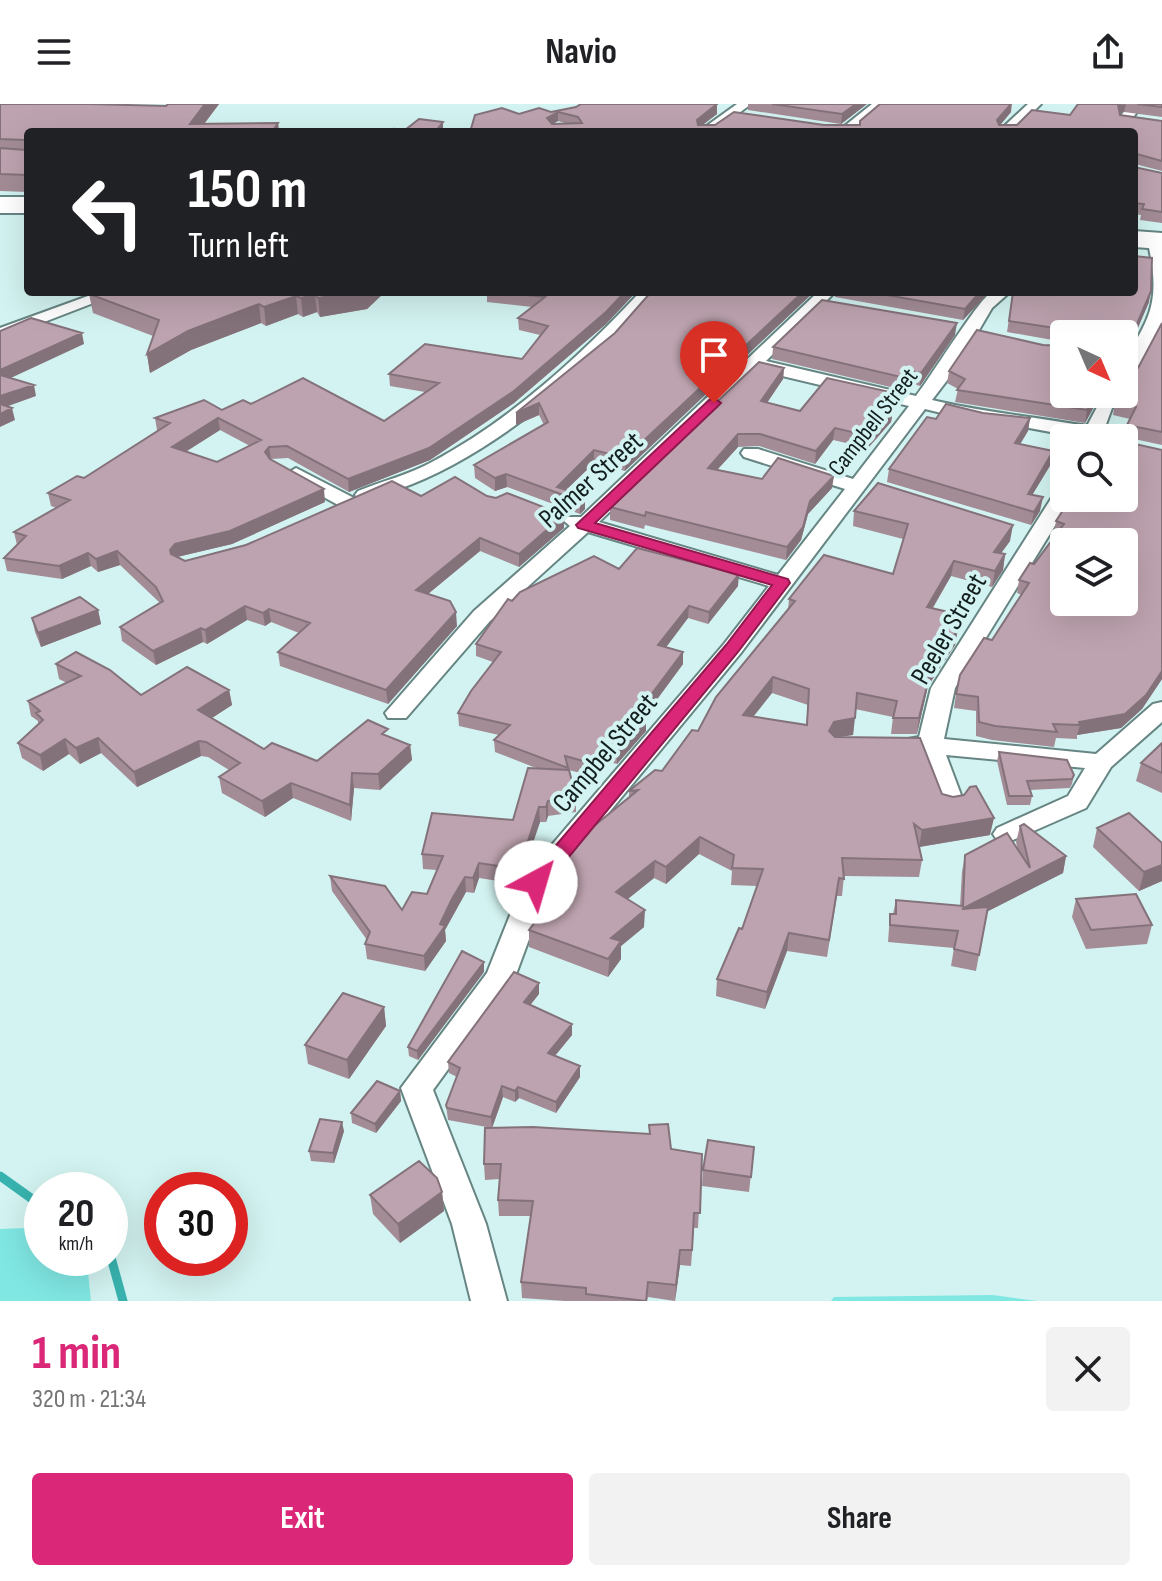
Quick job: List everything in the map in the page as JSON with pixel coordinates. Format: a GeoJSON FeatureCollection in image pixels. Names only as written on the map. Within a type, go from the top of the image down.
{"type":"FeatureCollection","features":[{"type":"Feature","properties":{"kind":"highway"},"geometry":{"type":"LineString","coordinates":[[0,205],[24,205]]}},
{"type":"Feature","properties":{"kind":"highway"},"geometry":{"type":"LineString","coordinates":[[0,211],[24,212]]}},
{"type":"Feature","properties":{"kind":"street"},"geometry":{"type":"LineString","coordinates":[[847,128],[880,104]]}},
{"type":"Feature","properties":{"kind":"street"},"geometry":{"type":"LineString","coordinates":[[1120,128],[1131,120],[1137,104]]}},
{"type":"Feature","properties":{"kind":"street"},"geometry":{"type":"LineString","coordinates":[[1005,106],[1033,107]]}},
{"type":"Feature","properties":{"kind":"street"},"geometry":{"type":"LineString","coordinates":[[1009,128],[1033,107]]}},
{"type":"Feature","properties":{"kind":"street"},"geometry":{"type":"LineString","coordinates":[[711,128],[735,111]]}},
{"type":"Feature","properties":{"kind":"street"},"geometry":{"type":"LineString","coordinates":[[1138,350],[1156,318],[1161,297],[1153,254]]}},
{"type":"Feature","properties":{"kind":"street"},"geometry":{"type":"LineString","coordinates":[[0,334],[103,296]]}},
{"type":"Feature","properties":{"kind":"street"},"geometry":{"type":"LineString","coordinates":[[280,465],[338,506],[438,467],[523,409],[614,330],[645,296]]}},
{"type":"Feature","properties":{"kind":"street","name":"Campbell Street"},"geometry":{"type":"LineString","coordinates":[[782,583],[863,486],[949,366],[986,305],[997,296]]}},
{"type":"Feature","properties":{"kind":"street","name":"Palmer Street"},"geometry":{"type":"LineString","coordinates":[[397,713],[482,616],[584,525],[823,297]]}},
{"type":"Feature","properties":{"kind":"street"},"geometry":{"type":"LineString","coordinates":[[754,364],[982,417],[1002,417],[1050,427]]}},
{"type":"Feature","properties":{"kind":"street"},"geometry":{"type":"LineString","coordinates":[[751,453],[863,486]]}},
{"type":"Feature","properties":{"kind":"street"},"geometry":{"type":"LineString","coordinates":[[438,467],[461,481]]}},
{"type":"Feature","properties":{"kind":"street","name":"Peeler Street"},"geometry":{"type":"LineString","coordinates":[[930,744],[943,688],[1029,537],[1050,511]]}},
{"type":"Feature","properties":{"kind":"street"},"geometry":{"type":"LineString","coordinates":[[558,515],[782,583]]}},
{"type":"Feature","properties":{"kind":"street","name":"Campbel Street"},"geometry":{"type":"LineString","coordinates":[[489,1301],[469,1224],[417,1088],[500,977],[536,882],[732,649],[782,583]]}},
{"type":"Feature","properties":{"kind":"street"},"geometry":{"type":"LineString","coordinates":[[1006,834],[1077,802],[1102,762],[1162,709]]}},
{"type":"Feature","properties":{"kind":"street"},"geometry":{"type":"LineString","coordinates":[[930,744],[951,803]]}},
{"type":"Feature","properties":{"kind":"street"},"geometry":{"type":"LineString","coordinates":[[886,745],[930,744],[1102,762]]}},
{"type":"Feature","properties":{"kind":"shaded area"},"geometry":{"type":"Polygon","coordinates":[[[24,1228],[24,1276],[88,1276],[91,1301],[0,1301],[0,1229],[24,1228]]]}},
{"type":"Feature","properties":{"kind":"shaded area"},"geometry":{"type":"Polygon","coordinates":[[[993,1295],[1037,1301],[831,1301],[834,1297],[993,1295]]]}},
{"type":"Feature","properties":{"kind":"building"},"geometry":{"type":"Polygon","coordinates":[[[0,104],[205,104],[190,124],[278,123],[275,128],[24,128],[24,140],[0,139],[0,104]]]}},
{"type":"Feature","properties":{"kind":"building"},"geometry":{"type":"Polygon","coordinates":[[[581,104],[717,104],[697,120],[698,125],[715,125],[734,112],[824,125],[860,125],[860,121],[880,104],[1011,104],[997,120],[999,125],[1017,125],[1032,110],[1070,115],[1078,104],[1121,104],[1118,105],[1120,115],[1162,121],[1162,161],[1138,154],[1138,128],[471,128],[475,115],[502,108],[519,114],[539,108],[551,112],[581,104]],[[558,112],[547,118],[552,124],[582,123],[578,117],[558,112]]]}},
{"type":"Feature","properties":{"kind":"building"},"geometry":{"type":"Polygon","coordinates":[[[772,104],[856,104],[842,114],[772,104]]]}},
{"type":"Feature","properties":{"kind":"building"},"geometry":{"type":"Polygon","coordinates":[[[419,119],[443,122],[438,128],[408,128],[419,119]]]}},
{"type":"Feature","properties":{"kind":"building"},"geometry":{"type":"Polygon","coordinates":[[[0,148],[24,150],[24,175],[0,174],[0,148]]]}},
{"type":"Feature","properties":{"kind":"building"},"geometry":{"type":"Polygon","coordinates":[[[1138,168],[1162,173],[1162,212],[1142,209],[1144,204],[1138,203],[1138,168]]]}},
{"type":"Feature","properties":{"kind":"building"},"geometry":{"type":"Polygon","coordinates":[[[1138,256],[1152,258],[1151,291],[1138,322],[1050,320],[1050,327],[1009,321],[1012,296],[1138,296],[1138,256]]]}},
{"type":"Feature","properties":{"kind":"building"},"geometry":{"type":"Polygon","coordinates":[[[94,296],[296,296],[264,307],[259,304],[188,331],[147,354],[159,320],[94,296]]]}},
{"type":"Feature","properties":{"kind":"building"},"geometry":{"type":"Polygon","coordinates":[[[536,296],[621,296],[514,391],[429,448],[348,479],[287,446],[269,447],[265,452],[270,459],[324,489],[230,531],[175,544],[170,550],[171,554],[185,561],[246,545],[392,481],[421,496],[455,477],[487,496],[496,498],[507,493],[564,515],[519,554],[480,538],[416,590],[450,601],[456,612],[386,690],[278,652],[310,623],[269,609],[263,613],[245,606],[205,630],[201,628],[153,651],[120,627],[163,601],[156,587],[117,551],[96,559],[88,553],[59,566],[4,558],[26,536],[14,532],[70,500],[48,493],[77,476],[84,478],[170,423],[155,418],[204,400],[222,410],[243,400],[251,404],[303,378],[384,421],[439,383],[389,374],[425,344],[522,359],[548,326],[518,318],[545,297],[536,296]],[[218,418],[172,447],[217,462],[261,440],[218,418]]]}},
{"type":"Feature","properties":{"kind":"building"},"geometry":{"type":"Polygon","coordinates":[[[647,296],[799,296],[625,458],[594,450],[557,487],[585,496],[580,501],[506,474],[495,478],[474,465],[548,422],[539,403],[516,413],[615,333],[647,296]]]}},
{"type":"Feature","properties":{"kind":"building"},"geometry":{"type":"Polygon","coordinates":[[[892,296],[976,296],[965,309],[892,296]]]}},
{"type":"Feature","properties":{"kind":"building"},"geometry":{"type":"Polygon","coordinates":[[[822,300],[957,323],[921,373],[911,371],[905,378],[773,347],[822,300]]]}},
{"type":"Feature","properties":{"kind":"building"},"geometry":{"type":"Polygon","coordinates":[[[31,318],[82,333],[0,370],[0,331],[31,318]]]}},
{"type":"Feature","properties":{"kind":"building"},"geometry":{"type":"Polygon","coordinates":[[[1162,323],[1162,432],[1128,424],[1138,408],[1138,368],[1162,323]]]}},
{"type":"Feature","properties":{"kind":"building"},"geometry":{"type":"Polygon","coordinates":[[[977,330],[1050,345],[1050,404],[957,390],[965,379],[949,371],[977,330]]]}},
{"type":"Feature","properties":{"kind":"building"},"geometry":{"type":"Polygon","coordinates":[[[759,362],[784,368],[761,401],[800,411],[827,378],[890,392],[878,403],[893,410],[869,436],[835,428],[816,451],[760,434],[738,434],[708,468],[762,479],[778,458],[834,476],[810,501],[803,527],[787,547],[646,512],[645,516],[610,507],[646,469],[759,362]]]}},
{"type":"Feature","properties":{"kind":"building"},"geometry":{"type":"Polygon","coordinates":[[[0,375],[34,385],[0,396],[0,375]]]}},
{"type":"Feature","properties":{"kind":"building"},"geometry":{"type":"Polygon","coordinates":[[[0,404],[12,408],[0,414],[0,404]]]}},
{"type":"Feature","properties":{"kind":"building"},"geometry":{"type":"Polygon","coordinates":[[[946,404],[983,413],[1030,418],[1015,443],[1050,450],[1050,456],[1028,494],[1043,497],[1034,512],[889,469],[927,417],[936,419],[946,404]]]}},
{"type":"Feature","properties":{"kind":"building"},"geometry":{"type":"Polygon","coordinates":[[[1138,445],[1162,450],[1162,671],[1146,695],[1125,714],[1079,722],[1080,725],[1053,724],[1057,732],[979,722],[978,697],[956,694],[960,675],[984,638],[992,640],[1029,583],[1019,580],[1050,543],[1050,616],[1138,616],[1138,528],[1061,528],[1064,524],[1056,521],[1062,512],[1138,512],[1138,445]]]}},
{"type":"Feature","properties":{"kind":"building"},"geometry":{"type":"Polygon","coordinates":[[[878,483],[1013,525],[994,552],[1005,554],[995,571],[954,561],[927,607],[957,614],[950,627],[958,629],[931,670],[919,718],[893,718],[897,701],[857,693],[855,718],[834,722],[829,731],[835,737],[920,738],[942,794],[953,797],[964,795],[970,787],[976,786],[994,818],[922,830],[914,824],[922,860],[842,858],[844,879],[839,878],[829,940],[789,933],[767,992],[717,979],[739,928],[742,929],[763,869],[732,868],[734,855],[700,837],[666,867],[655,861],[616,892],[645,910],[611,938],[621,941],[608,959],[529,930],[557,893],[570,883],[551,869],[572,844],[638,790],[629,791],[655,770],[662,771],[692,730],[698,731],[716,697],[795,601],[789,599],[824,555],[893,574],[908,524],[854,511],[878,483]],[[773,677],[743,715],[807,725],[809,689],[773,677]]]}},
{"type":"Feature","properties":{"kind":"building"},"geometry":{"type":"Polygon","coordinates":[[[637,548],[739,574],[709,612],[689,606],[658,645],[683,652],[636,715],[646,718],[617,751],[610,749],[598,765],[565,756],[568,768],[494,740],[510,725],[458,713],[501,652],[476,644],[508,599],[512,601],[520,592],[594,556],[619,569],[637,548]]]}},
{"type":"Feature","properties":{"kind":"building"},"geometry":{"type":"Polygon","coordinates":[[[80,597],[98,610],[38,633],[32,618],[80,597]]]}},
{"type":"Feature","properties":{"kind":"building"},"geometry":{"type":"Polygon","coordinates":[[[76,652],[110,670],[141,695],[187,667],[229,690],[198,710],[264,749],[272,743],[317,761],[368,720],[388,729],[382,734],[410,745],[378,774],[352,773],[350,805],[291,783],[262,801],[219,777],[240,763],[206,742],[199,741],[134,772],[98,738],[76,748],[65,739],[40,755],[18,743],[43,720],[36,713],[40,711],[28,701],[81,676],[56,664],[76,652]]]}},
{"type":"Feature","properties":{"kind":"building"},"geometry":{"type":"Polygon","coordinates":[[[1162,743],[1162,773],[1141,763],[1162,743]]]}},
{"type":"Feature","properties":{"kind":"building"},"geometry":{"type":"Polygon","coordinates":[[[999,752],[1067,760],[1074,775],[1072,779],[1027,781],[1032,796],[1009,796],[999,752]]]}},
{"type":"Feature","properties":{"kind":"building"},"geometry":{"type":"Polygon","coordinates":[[[528,768],[569,770],[576,797],[548,801],[546,807],[539,807],[519,869],[479,863],[473,878],[465,877],[440,924],[445,926],[424,956],[365,944],[370,932],[330,876],[385,886],[402,910],[412,892],[427,894],[443,856],[422,854],[432,813],[513,820],[528,768]]]}},
{"type":"Feature","properties":{"kind":"building"},"geometry":{"type":"Polygon","coordinates":[[[1129,813],[1162,843],[1162,865],[1144,872],[1097,828],[1129,813]]]}},
{"type":"Feature","properties":{"kind":"building"},"geometry":{"type":"Polygon","coordinates":[[[1024,824],[1066,856],[962,909],[988,907],[979,955],[954,949],[958,931],[890,925],[890,914],[896,914],[896,900],[963,906],[965,855],[1007,833],[1030,868],[1020,826],[1024,824]]]}},
{"type":"Feature","properties":{"kind":"building"},"geometry":{"type":"Polygon","coordinates":[[[1136,894],[1152,925],[1091,930],[1076,899],[1136,894]]]}},
{"type":"Feature","properties":{"kind":"building"},"geometry":{"type":"Polygon","coordinates":[[[462,951],[484,962],[417,1051],[408,1047],[462,951]]]}},
{"type":"Feature","properties":{"kind":"building"},"geometry":{"type":"Polygon","coordinates":[[[514,972],[539,983],[524,1002],[572,1024],[548,1053],[580,1066],[556,1102],[518,1087],[515,1091],[502,1086],[491,1117],[447,1108],[460,1068],[448,1062],[514,972]]]}},
{"type":"Feature","properties":{"kind":"building"},"geometry":{"type":"Polygon","coordinates":[[[343,993],[384,1007],[347,1060],[305,1045],[343,993]]]}},
{"type":"Feature","properties":{"kind":"building"},"geometry":{"type":"Polygon","coordinates":[[[377,1081],[400,1091],[375,1124],[351,1113],[377,1081]]]}},
{"type":"Feature","properties":{"kind":"building"},"geometry":{"type":"Polygon","coordinates":[[[320,1119],[342,1122],[333,1153],[309,1151],[320,1119]]]}},
{"type":"Feature","properties":{"kind":"building"},"geometry":{"type":"Polygon","coordinates":[[[668,1124],[671,1149],[702,1154],[700,1213],[694,1213],[692,1250],[680,1250],[676,1285],[648,1282],[646,1301],[586,1294],[586,1288],[521,1282],[533,1201],[498,1200],[501,1164],[484,1164],[485,1128],[533,1127],[650,1134],[649,1125],[668,1124]]]}},
{"type":"Feature","properties":{"kind":"building"},"geometry":{"type":"Polygon","coordinates":[[[708,1140],[754,1147],[751,1177],[703,1170],[708,1140]]]}},
{"type":"Feature","properties":{"kind":"building"},"geometry":{"type":"Polygon","coordinates":[[[419,1161],[437,1178],[442,1192],[398,1224],[370,1195],[419,1161]]]}},
{"type":"Feature","properties":{"kind":"waterway"},"geometry":{"type":"LineString","coordinates":[[0,1176],[24,1193]]}},
{"type":"Feature","properties":{"kind":"waterway"},"geometry":{"type":"LineString","coordinates":[[116,1276],[123,1301]]}},
{"type":"Feature","properties":{"kind":"route"},"geometry":{"type":"LineString","coordinates":[[536,882],[732,649],[782,583],[584,525],[714,403]]}}]}
